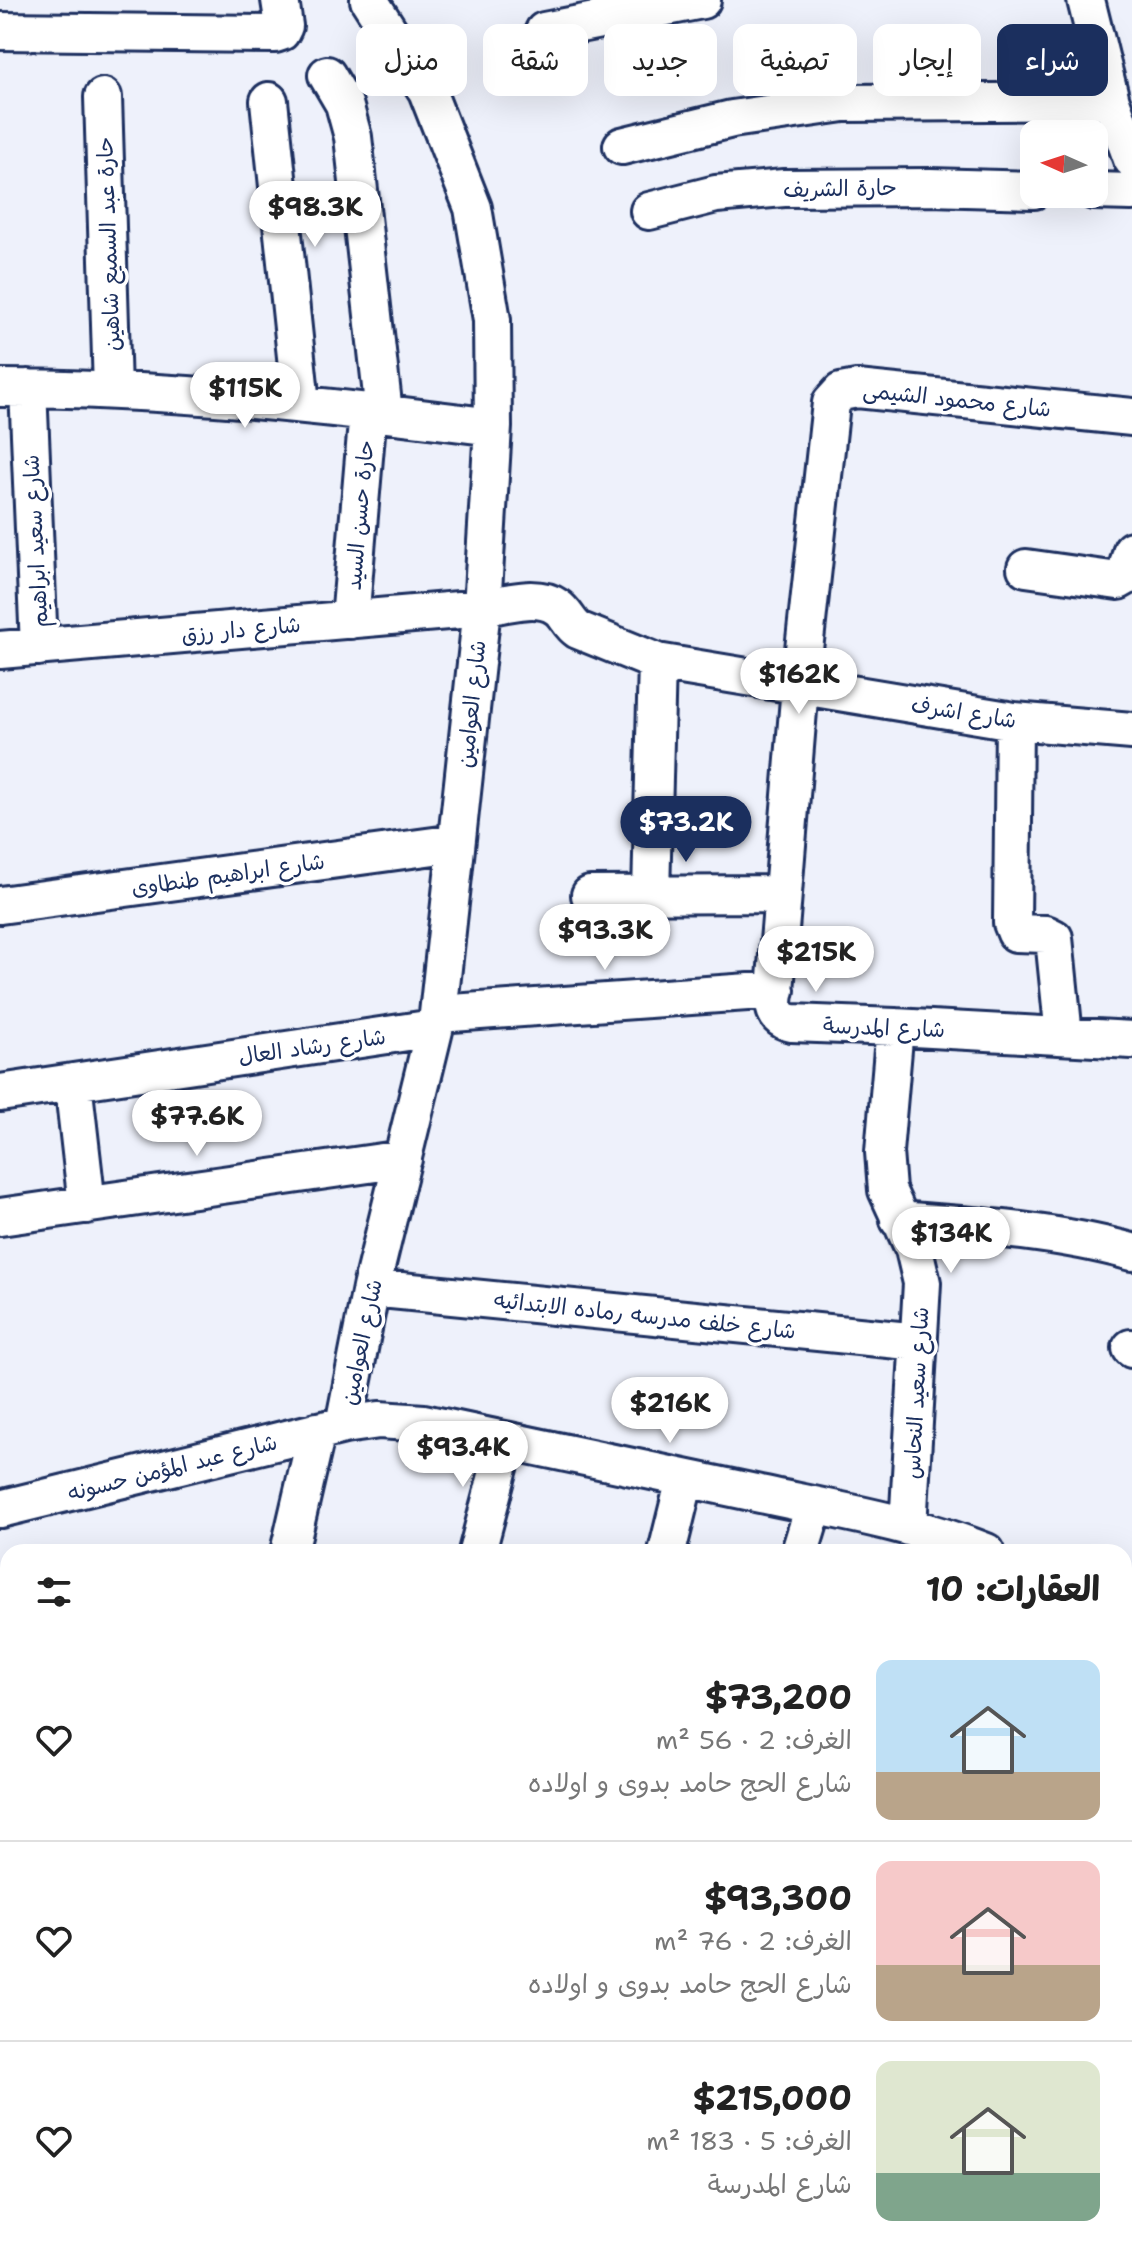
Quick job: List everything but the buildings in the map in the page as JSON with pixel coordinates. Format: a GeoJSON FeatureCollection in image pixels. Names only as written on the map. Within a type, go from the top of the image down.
{"type":"FeatureCollection","features":[{"type":"Feature","properties":{"kind":"street"},"geometry":{"type":"LineString","coordinates":[[0,31],[275,34],[281,32],[284,26],[280,0]]}},
{"type":"Feature","properties":{"kind":"street","name":"شارع العوامين"},"geometry":{"type":"LineString","coordinates":[[330,1428],[371,1288],[436,1021],[482,608],[493,427],[492,320],[473,208],[427,91],[369,0]]}},
{"type":"Feature","properties":{"kind":"street"},"geometry":{"type":"LineString","coordinates":[[580,24],[702,0]]}},
{"type":"Feature","properties":{"kind":"street"},"geometry":{"type":"LineString","coordinates":[[1086,0],[1111,101],[1132,159]]}},
{"type":"Feature","properties":{"kind":"street","name":"حارة حسن السيد"},"geometry":{"type":"LineString","coordinates":[[327,75],[344,104],[353,137],[376,412],[350,620]]}},
{"type":"Feature","properties":{"kind":"street","name":"حارة عبد السميع شاهين"},"geometry":{"type":"LineString","coordinates":[[103,97],[112,390]]}},
{"type":"Feature","properties":{"kind":"street"},"geometry":{"type":"LineString","coordinates":[[269,101],[301,404]]}},
{"type":"Feature","properties":{"kind":"street"},"geometry":{"type":"LineString","coordinates":[[622,146],[732,119],[844,103],[1111,101]]}},
{"type":"Feature","properties":{"kind":"street","name":"حارة الشريف"},"geometry":{"type":"LineString","coordinates":[[649,211],[716,194],[784,188],[1020,190]]}},
{"type":"Feature","properties":{"kind":"street"},"geometry":{"type":"LineString","coordinates":[[1108,191],[1132,192]]}},
{"type":"Feature","properties":{"kind":"street"},"geometry":{"type":"LineString","coordinates":[[14,388],[112,390],[301,404],[493,427]]}},
{"type":"Feature","properties":{"kind":"street","name":"شارع سعيد ابراهيم"},"geometry":{"type":"LineString","coordinates":[[14,388],[39,647]]}},
{"type":"Feature","properties":{"kind":"street","name":"شارع محمود الشيمى"},"geometry":{"type":"LineString","coordinates":[[800,686],[829,411],[835,397],[849,389],[857,389],[1132,417]]}},
{"type":"Feature","properties":{"kind":"street"},"geometry":{"type":"LineString","coordinates":[[1026,568],[1118,581],[1125,577],[1132,550]]}},
{"type":"Feature","properties":{"kind":"street","name":"شارع اشرف"},"geometry":{"type":"LineString","coordinates":[[482,608],[545,601],[555,605],[578,630],[657,662],[1014,721],[1132,731]]}},
{"type":"Feature","properties":{"kind":"street","name":"شارع دار رزق"},"geometry":{"type":"LineString","coordinates":[[0,650],[482,608]]}},
{"type":"Feature","properties":{"kind":"street"},"geometry":{"type":"LineString","coordinates":[[651,894],[657,662]]}},
{"type":"Feature","properties":{"kind":"street","name":"شارع المدرسة"},"geometry":{"type":"LineString","coordinates":[[800,686],[776,990],[777,1015],[786,1022],[1132,1040]]}},
{"type":"Feature","properties":{"kind":"street"},"geometry":{"type":"LineString","coordinates":[[1014,721],[1012,923],[1016,933],[1046,934],[1054,938],[1064,1036]]}},
{"type":"Feature","properties":{"kind":"street","name":"شارع ابراهيم طنطاوى"},"geometry":{"type":"LineString","coordinates":[[0,905],[456,843]]}},
{"type":"Feature","properties":{"kind":"street"},"geometry":{"type":"LineString","coordinates":[[590,895],[783,894]]}},
{"type":"Feature","properties":{"kind":"street","name":"شارع رشاد العال"},"geometry":{"type":"LineString","coordinates":[[0,1093],[436,1021],[776,990]]}},
{"type":"Feature","properties":{"kind":"street","name":"شارع سعيد النحاس"},"geometry":{"type":"LineString","coordinates":[[895,1027],[884,1152],[887,1190],[914,1249],[922,1283],[908,1527]]}},
{"type":"Feature","properties":{"kind":"street"},"geometry":{"type":"LineString","coordinates":[[73,1082],[87,1205]]}},
{"type":"Feature","properties":{"kind":"street"},"geometry":{"type":"LineString","coordinates":[[0,1217],[403,1159]]}},
{"type":"Feature","properties":{"kind":"street"},"geometry":{"type":"LineString","coordinates":[[899,1220],[1005,1229],[1132,1252]]}},
{"type":"Feature","properties":{"kind":"street","name":"شارع خلف مدرسه رماده الابتدائيه"},"geometry":{"type":"LineString","coordinates":[[371,1288],[919,1342]]}},
{"type":"Feature","properties":{"kind":"street","name":"شارع عبد المؤمن حسونه"},"geometry":{"type":"LineString","coordinates":[[0,1509],[330,1428],[379,1420],[424,1423],[814,1506],[908,1527],[954,1544]]}},
{"type":"Feature","properties":{"kind":"street"},"geometry":{"type":"LineString","coordinates":[[292,1544],[330,1428]]}},
{"type":"Feature","properties":{"kind":"street"},"geometry":{"type":"LineString","coordinates":[[479,1544],[506,1441]]}},
{"type":"Feature","properties":{"kind":"street"},"geometry":{"type":"LineString","coordinates":[[669,1544],[685,1479]]}},
{"type":"Feature","properties":{"kind":"street"},"geometry":{"type":"LineString","coordinates":[[802,1544],[814,1506]]}}]}
